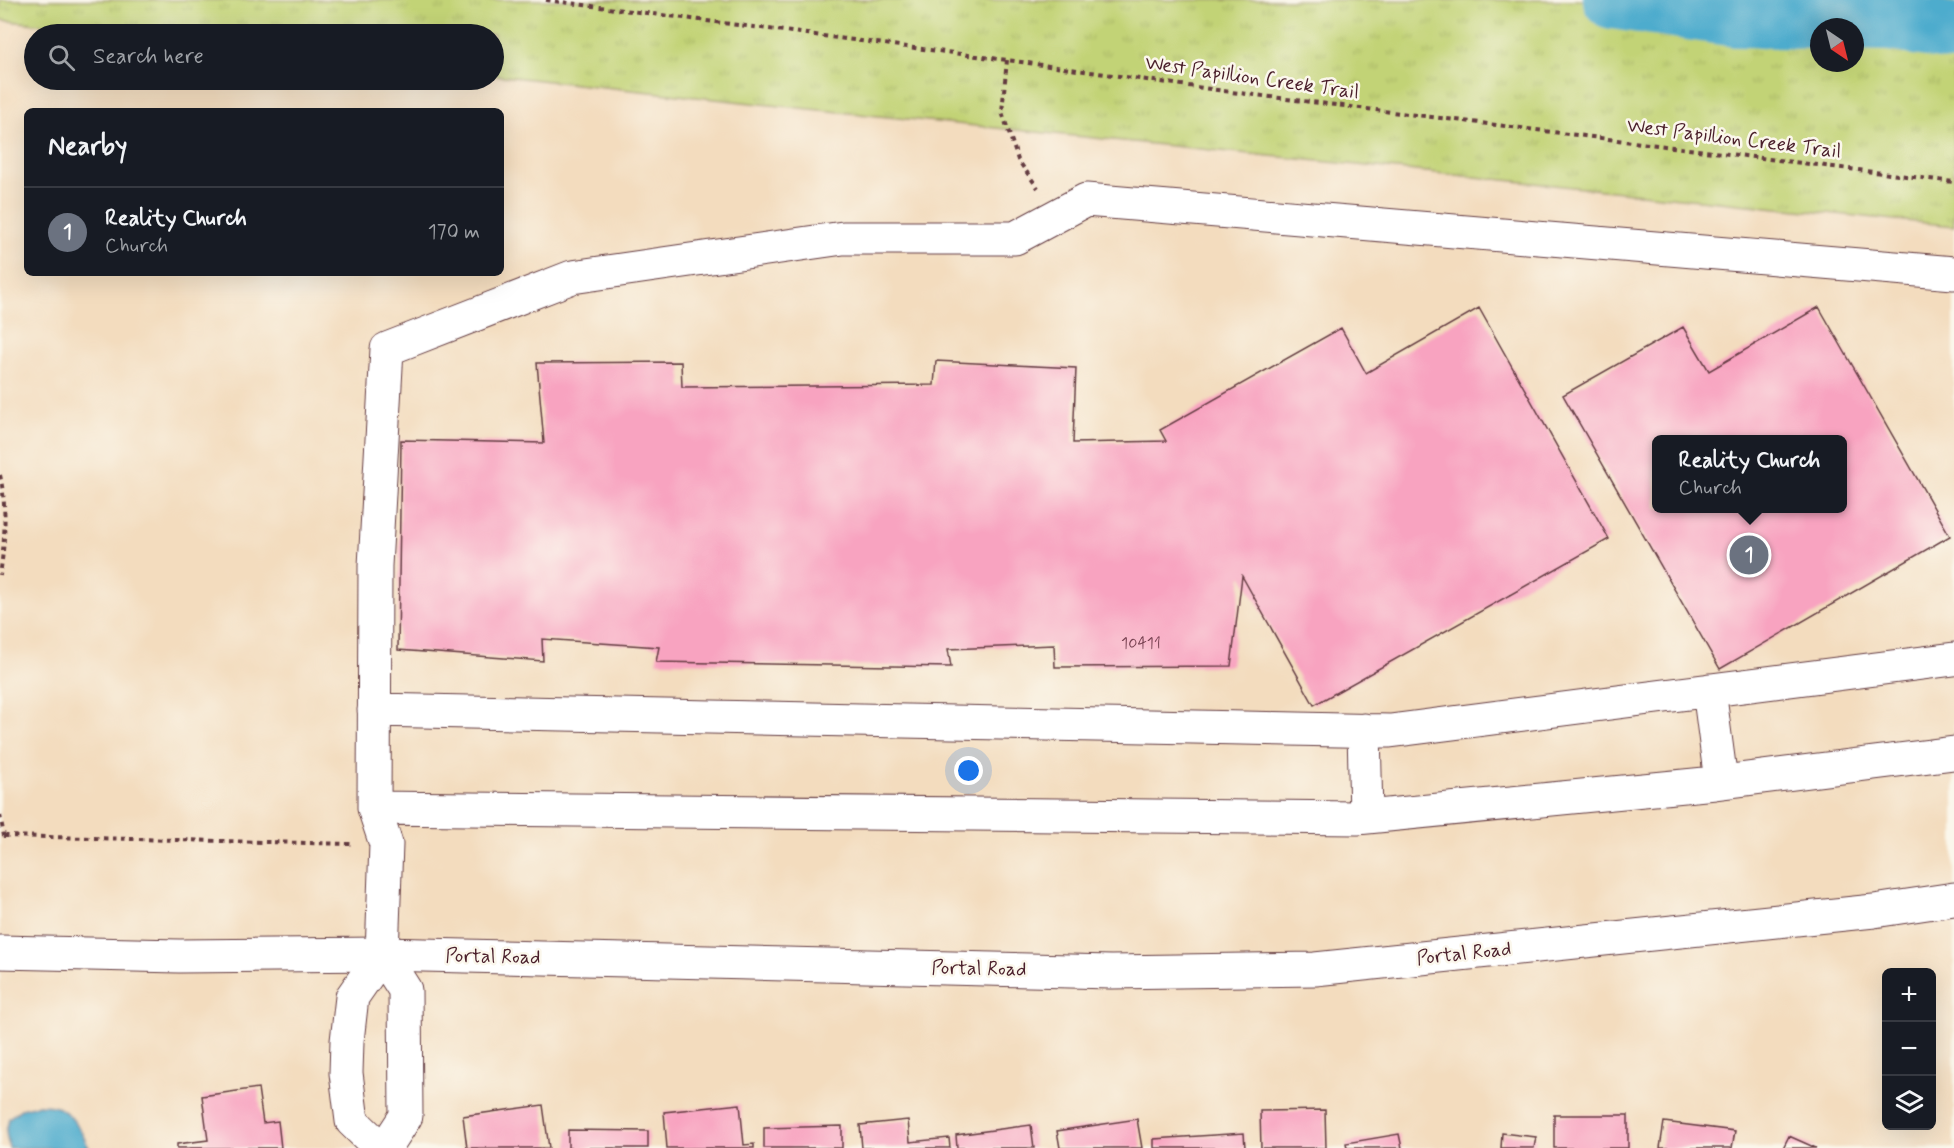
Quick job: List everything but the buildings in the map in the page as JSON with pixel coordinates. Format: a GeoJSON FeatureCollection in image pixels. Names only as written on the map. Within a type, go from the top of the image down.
{"type":"FeatureCollection","features":[{"type":"Feature","properties":{"kind":"main road"},"geometry":{"type":"LineString","coordinates":[[380,1148],[352,1121],[346,1073],[352,997],[382,954],[386,844],[374,808],[375,566],[387,350],[572,277],[843,238],[1015,238],[1086,200],[1954,273]]}},
{"type":"Feature","properties":{"kind":"main road"},"geometry":{"type":"LineString","coordinates":[[374,710],[1390,731],[1954,659]]}},
{"type":"Feature","properties":{"kind":"main road"},"geometry":{"type":"LineString","coordinates":[[1709,690],[1721,782]]}},
{"type":"Feature","properties":{"kind":"main road"},"geometry":{"type":"LineString","coordinates":[[1364,730],[1366,816]]}},
{"type":"Feature","properties":{"kind":"main road"},"geometry":{"type":"LineString","coordinates":[[374,808],[1366,816],[1721,782],[1954,753]]}},
{"type":"Feature","properties":{"kind":"main road","name":"Portal Road"},"geometry":{"type":"LineString","coordinates":[[0,952],[178,956],[382,954],[1111,972],[1315,969],[1874,912],[1954,898]]}},
{"type":"Feature","properties":{"kind":"main road"},"geometry":{"type":"LineString","coordinates":[[382,954],[405,990],[406,1116],[385,1148]]}},
{"type":"Feature","properties":{"kind":"path","name":"West Papillion Creek Trail"},"geometry":{"type":"LineString","coordinates":[[546,0],[1007,60],[1231,92],[1954,182]]}},
{"type":"Feature","properties":{"kind":"path"},"geometry":{"type":"LineString","coordinates":[[1007,60],[1002,112],[1005,122],[1018,160],[1058,215]]}},
{"type":"Feature","properties":{"kind":"path"},"geometry":{"type":"LineString","coordinates":[[0,475],[4,494],[5,544],[0,574]]}},
{"type":"Feature","properties":{"kind":"path"},"geometry":{"type":"LineString","coordinates":[[0,815],[2,836],[386,844]]}},
{"type":"Feature","properties":{"kind":"green space"},"geometry":{"type":"Polygon","coordinates":[[[0,0],[1954,0],[1954,226],[504,76],[504,24],[37,24],[0,20],[0,0]]]}},
{"type":"Feature","properties":{"kind":"water"},"geometry":{"type":"Polygon","coordinates":[[[37,1105],[54,1106],[67,1114],[76,1124],[89,1148],[9,1148],[6,1132],[9,1118],[21,1109],[37,1105]]]}},
{"type":"Feature","properties":{"kind":"waterway"},"geometry":{"type":"LineString","coordinates":[[1612,0],[1736,18],[1889,22],[1954,32]]}},
{"type":"Feature","properties":{"kind":"place","name":"Reality Church"},"geometry":{"type":"Point","coordinates":[1749,555]}}]}
